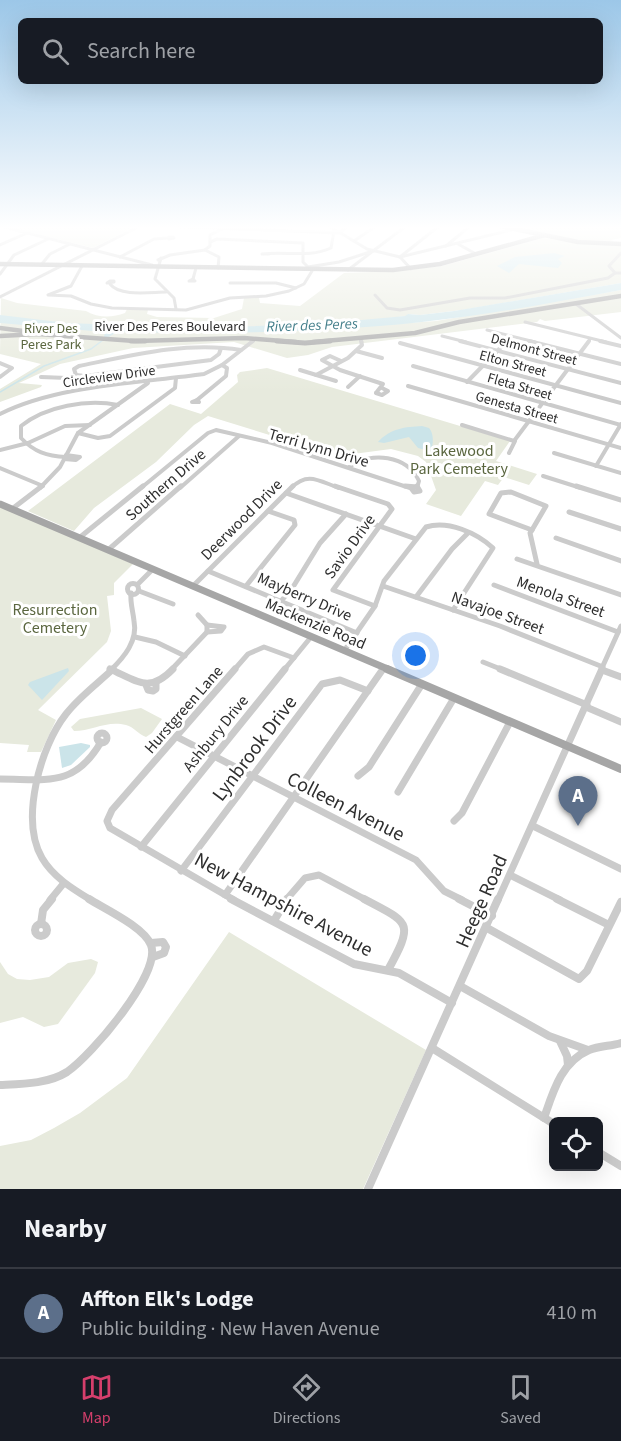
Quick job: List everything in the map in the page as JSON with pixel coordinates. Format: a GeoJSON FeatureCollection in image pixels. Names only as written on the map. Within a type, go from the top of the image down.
{"type":"FeatureCollection","features":[{"type":"Feature","properties":{"kind":"main road","name":"River Des Peres Boulevard"},"geometry":{"type":"LineString","coordinates":[[0,328],[38,334],[100,339],[255,339],[298,344],[415,333],[455,323],[621,296]]}},
{"type":"Feature","properties":{"kind":"main road","name":"River Des Peres Boulevard"},"geometry":{"type":"LineString","coordinates":[[0,336],[38,334]]}},
{"type":"Feature","properties":{"kind":"main road","name":"Mackenzie Road"},"geometry":{"type":"LineString","coordinates":[[0,504],[621,769]]}},
{"type":"Feature","properties":{"kind":"street"},"geometry":{"type":"LineString","coordinates":[[0,297],[31,281]]}},
{"type":"Feature","properties":{"kind":"street"},"geometry":{"type":"LineString","coordinates":[[73,281],[71,286],[50,292],[48,295],[75,297],[106,307],[197,308],[230,298],[278,294],[297,288],[306,281]]}},
{"type":"Feature","properties":{"kind":"street"},"geometry":{"type":"LineString","coordinates":[[156,281],[174,298],[176,309]]}},
{"type":"Feature","properties":{"kind":"street"},"geometry":{"type":"LineString","coordinates":[[375,295],[387,308],[406,310],[470,297],[509,297],[590,281]]}},
{"type":"Feature","properties":{"kind":"street"},"geometry":{"type":"LineString","coordinates":[[237,283],[276,283],[297,288]]}},
{"type":"Feature","properties":{"kind":"street"},"geometry":{"type":"LineString","coordinates":[[110,284],[113,288],[123,291],[166,292]]}},
{"type":"Feature","properties":{"kind":"street"},"geometry":{"type":"LineString","coordinates":[[71,286],[75,297]]}},
{"type":"Feature","properties":{"kind":"street"},"geometry":{"type":"LineString","coordinates":[[155,291],[161,288]]}},
{"type":"Feature","properties":{"kind":"street"},"geometry":{"type":"LineString","coordinates":[[576,304],[621,338]]}},
{"type":"Feature","properties":{"kind":"street"},"geometry":{"type":"LineString","coordinates":[[525,322],[621,346]]}},
{"type":"Feature","properties":{"kind":"street"},"geometry":{"type":"LineString","coordinates":[[487,330],[621,364]]}},
{"type":"Feature","properties":{"kind":"street","name":"Delmont Street"},"geometry":{"type":"LineString","coordinates":[[442,336],[621,383]]}},
{"type":"Feature","properties":{"kind":"street"},"geometry":{"type":"LineString","coordinates":[[467,381],[499,351],[510,336]]}},
{"type":"Feature","properties":{"kind":"street"},"geometry":{"type":"LineString","coordinates":[[316,375],[356,351],[362,345],[361,338]]}},
{"type":"Feature","properties":{"kind":"street"},"geometry":{"type":"LineString","coordinates":[[197,400],[226,376],[227,368],[222,365],[255,339]]}},
{"type":"Feature","properties":{"kind":"street"},"geometry":{"type":"LineString","coordinates":[[514,441],[591,339]]}},
{"type":"Feature","properties":{"kind":"street"},"geometry":{"type":"LineString","coordinates":[[150,340],[152,352]]}},
{"type":"Feature","properties":{"kind":"street","name":"Elton Street"},"geometry":{"type":"LineString","coordinates":[[400,343],[621,403]]}},
{"type":"Feature","properties":{"kind":"street"},"geometry":{"type":"LineString","coordinates":[[76,375],[75,369],[79,366],[152,352],[221,348],[241,350]]}},
{"type":"Feature","properties":{"kind":"street"},"geometry":{"type":"LineString","coordinates":[[45,377],[68,378],[76,375],[85,376],[211,360],[219,354],[221,348]]}},
{"type":"Feature","properties":{"kind":"street"},"geometry":{"type":"LineString","coordinates":[[356,351],[382,358]]}},
{"type":"Feature","properties":{"kind":"street"},"geometry":{"type":"LineString","coordinates":[[341,361],[330,356],[322,360],[340,370],[383,384],[382,387]]}},
{"type":"Feature","properties":{"kind":"street"},"geometry":{"type":"LineString","coordinates":[[0,363],[11,366],[10,371],[0,377]]}},
{"type":"Feature","properties":{"kind":"street","name":"Circleview Drive"},"geometry":{"type":"LineString","coordinates":[[0,414],[20,404],[55,394],[204,374],[222,365]]}},
{"type":"Feature","properties":{"kind":"street","name":"Fleta Street"},"geometry":{"type":"LineString","coordinates":[[413,366],[621,425]]}},
{"type":"Feature","properties":{"kind":"street"},"geometry":{"type":"LineString","coordinates":[[340,370],[347,369],[371,376],[368,379]]}},
{"type":"Feature","properties":{"kind":"street"},"geometry":{"type":"LineString","coordinates":[[300,370],[336,381]]}},
{"type":"Feature","properties":{"kind":"street"},"geometry":{"type":"LineString","coordinates":[[348,387],[360,376]]}},
{"type":"Feature","properties":{"kind":"street"},"geometry":{"type":"LineString","coordinates":[[78,433],[98,438],[110,436],[175,388],[176,378]]}},
{"type":"Feature","properties":{"kind":"street"},"geometry":{"type":"LineString","coordinates":[[12,509],[43,486],[65,457],[78,433],[150,382]]}},
{"type":"Feature","properties":{"kind":"street","name":"Genesta Street"},"geometry":{"type":"LineString","coordinates":[[408,386],[621,448]]}},
{"type":"Feature","properties":{"kind":"street"},"geometry":{"type":"LineString","coordinates":[[65,457],[41,454],[26,443],[21,438],[20,430],[25,422],[36,415],[60,409],[102,403],[118,405]]}},
{"type":"Feature","properties":{"kind":"street"},"geometry":{"type":"LineString","coordinates":[[0,450],[26,443],[59,427],[75,423],[90,425]]}},
{"type":"Feature","properties":{"kind":"street"},"geometry":{"type":"LineString","coordinates":[[462,425],[514,441]]}},
{"type":"Feature","properties":{"kind":"street"},"geometry":{"type":"LineString","coordinates":[[596,465],[621,425]]}},
{"type":"Feature","properties":{"kind":"street","name":"Terri Lynn Drive"},"geometry":{"type":"LineString","coordinates":[[79,538],[210,432],[219,430],[272,443],[414,488],[419,481],[413,470],[388,459],[357,461],[349,467]]}},
{"type":"Feature","properties":{"kind":"street","name":"Southern Drive"},"geometry":{"type":"LineString","coordinates":[[108,550],[239,436]]}},
{"type":"Feature","properties":{"kind":"street"},"geometry":{"type":"LineString","coordinates":[[509,453],[517,442],[514,441]]}},
{"type":"Feature","properties":{"kind":"street"},"geometry":{"type":"LineString","coordinates":[[554,453],[621,473]]}},
{"type":"Feature","properties":{"kind":"street"},"geometry":{"type":"LineString","coordinates":[[0,468],[43,486]]}},
{"type":"Feature","properties":{"kind":"street"},"geometry":{"type":"LineString","coordinates":[[543,476],[621,500]]}},
{"type":"Feature","properties":{"kind":"street"},"geometry":{"type":"LineString","coordinates":[[311,478],[388,504],[391,511]]}},
{"type":"Feature","properties":{"kind":"street","name":"Deerwood Drive"},"geometry":{"type":"LineString","coordinates":[[194,586],[300,479],[311,478]]}},
{"type":"Feature","properties":{"kind":"street"},"geometry":{"type":"LineString","coordinates":[[532,530],[489,514],[501,493],[511,492],[546,506],[529,537],[537,564]]}},
{"type":"Feature","properties":{"kind":"street"},"geometry":{"type":"LineString","coordinates":[[286,493],[416,539]]}},
{"type":"Feature","properties":{"kind":"street"},"geometry":{"type":"LineString","coordinates":[[246,586],[276,545],[296,525],[294,520],[268,511]]}},
{"type":"Feature","properties":{"kind":"street","name":"Savio Drive"},"geometry":{"type":"LineString","coordinates":[[375,606],[333,590],[391,511]]}},
{"type":"Feature","properties":{"kind":"street"},"geometry":{"type":"LineString","coordinates":[[569,512],[621,529]]}},
{"type":"Feature","properties":{"kind":"street"},"geometry":{"type":"LineString","coordinates":[[282,600],[293,587],[320,543],[346,514]]}},
{"type":"Feature","properties":{"kind":"street"},"geometry":{"type":"LineString","coordinates":[[344,651],[375,606],[383,586],[428,525],[442,524],[491,544],[492,552],[453,610]]}},
{"type":"Feature","properties":{"kind":"street"},"geometry":{"type":"LineString","coordinates":[[416,597],[452,549],[468,533]]}},
{"type":"Feature","properties":{"kind":"street"},"geometry":{"type":"LineString","coordinates":[[556,538],[621,561]]}},
{"type":"Feature","properties":{"kind":"street"},"geometry":{"type":"LineString","coordinates":[[517,559],[537,564],[621,595]]}},
{"type":"Feature","properties":{"kind":"street"},"geometry":{"type":"LineString","coordinates":[[0,1085],[33,1083],[53,1078],[82,1061],[97,1046],[147,975],[153,957],[151,943],[141,932],[64,884],[40,855],[33,837],[31,809],[54,729],[74,705],[122,658],[135,637],[136,626],[130,599],[153,569]]}},
{"type":"Feature","properties":{"kind":"street","name":"Mayberry Drive"},"geometry":{"type":"LineString","coordinates":[[208,571],[357,633]]}},
{"type":"Feature","properties":{"kind":"street","name":"Menola Street"},"geometry":{"type":"LineString","coordinates":[[494,585],[619,632]]}},
{"type":"Feature","properties":{"kind":"street","name":"Navajoe Street"},"geometry":{"type":"LineString","coordinates":[[383,586],[453,610],[621,677]]}},
{"type":"Feature","properties":{"kind":"street"},"geometry":{"type":"LineString","coordinates":[[136,590],[173,604]]}},
{"type":"Feature","properties":{"kind":"street"},"geometry":{"type":"LineString","coordinates":[[110,669],[146,685],[148,690],[153,692],[156,689],[156,683],[185,656],[207,628],[198,615]]}},
{"type":"Feature","properties":{"kind":"street","name":"Heege Road"},"geometry":{"type":"LineString","coordinates":[[368,1189],[619,632]]}},
{"type":"Feature","properties":{"kind":"street"},"geometry":{"type":"LineString","coordinates":[[135,637],[156,642],[185,656]]}},
{"type":"Feature","properties":{"kind":"street","name":"Ashbury Drive"},"geometry":{"type":"LineString","coordinates":[[141,847],[311,637]]}},
{"type":"Feature","properties":{"kind":"street","name":"Hurstgreen Lane"},"geometry":{"type":"LineString","coordinates":[[107,821],[112,810],[248,654],[264,647],[274,648],[294,658]]}},
{"type":"Feature","properties":{"kind":"street"},"geometry":{"type":"LineString","coordinates":[[483,662],[621,722]]}},
{"type":"Feature","properties":{"kind":"street"},"geometry":{"type":"LineString","coordinates":[[225,895],[384,668]]}},
{"type":"Feature","properties":{"kind":"street","name":"Lynbrook Drive"},"geometry":{"type":"LineString","coordinates":[[182,871],[322,684],[335,679],[345,680],[368,691]]}},
{"type":"Feature","properties":{"kind":"street"},"geometry":{"type":"LineString","coordinates":[[358,776],[369,767],[422,684]]}},
{"type":"Feature","properties":{"kind":"street"},"geometry":{"type":"LineString","coordinates":[[398,792],[454,698]]}},
{"type":"Feature","properties":{"kind":"street"},"geometry":{"type":"LineString","coordinates":[[454,821],[462,813],[510,722]]}},
{"type":"Feature","properties":{"kind":"street","name":"Colleen Avenue"},"geometry":{"type":"LineString","coordinates":[[177,737],[416,860],[444,891],[492,916]]}},
{"type":"Feature","properties":{"kind":"street"},"geometry":{"type":"LineString","coordinates":[[0,779],[60,779],[70,776],[85,763],[101,742]]}},
{"type":"Feature","properties":{"kind":"street","name":"New Hampshire Avenue"},"geometry":{"type":"LineString","coordinates":[[107,821],[110,828],[250,910],[275,919],[355,965],[373,971],[388,970],[400,973],[452,1003]]}},
{"type":"Feature","properties":{"kind":"street"},"geometry":{"type":"LineString","coordinates":[[533,826],[621,869]]}},
{"type":"Feature","properties":{"kind":"street"},"geometry":{"type":"LineString","coordinates":[[275,919],[303,878],[311,873],[319,875],[401,919],[406,928],[405,938],[388,970]]}},
{"type":"Feature","properties":{"kind":"street"},"geometry":{"type":"LineString","coordinates":[[510,875],[609,925]]}},
{"type":"Feature","properties":{"kind":"street"},"geometry":{"type":"LineString","coordinates":[[41,924],[43,910],[64,884]]}},
{"type":"Feature","properties":{"kind":"street"},"geometry":{"type":"LineString","coordinates":[[487,928],[579,979],[587,971],[621,902]]}},
{"type":"Feature","properties":{"kind":"street"},"geometry":{"type":"LineString","coordinates":[[151,943],[163,942],[166,947],[164,953],[153,957]]}},
{"type":"Feature","properties":{"kind":"street"},"geometry":{"type":"LineString","coordinates":[[460,986],[558,1040],[588,1050]]}},
{"type":"Feature","properties":{"kind":"street"},"geometry":{"type":"LineString","coordinates":[[558,1040],[567,1056],[568,1065]]}},
{"type":"Feature","properties":{"kind":"street"},"geometry":{"type":"LineString","coordinates":[[544,1118],[559,1078],[568,1065],[588,1050],[621,1043]]}},
{"type":"Feature","properties":{"kind":"street"},"geometry":{"type":"LineString","coordinates":[[432,1048],[549,1121]]}},
{"type":"Feature","properties":{"kind":"street"},"geometry":{"type":"LineString","coordinates":[[603,1155],[621,1166]]}},
{"type":"Feature","properties":{"kind":"green space","name":"River Des Peres Park"},"geometry":{"type":"Polygon","coordinates":[[[333,281],[621,281],[462,310],[420,315],[408,314],[407,316],[353,322],[274,326],[266,333],[436,321],[621,290],[621,312],[545,321],[540,319],[537,322],[332,347],[308,355],[287,358],[234,342],[133,348],[60,364],[19,383],[42,385],[41,387],[0,402],[0,389],[41,364],[0,354],[1,298],[17,303],[86,311],[105,317],[125,313],[127,309],[148,310],[147,314],[157,317],[214,318],[242,309],[244,298],[259,298],[260,303],[300,306],[333,281]]]}},
{"type":"Feature","properties":{"kind":"green space","name":"Lakewood Park Cemetery"},"geometry":{"type":"Polygon","coordinates":[[[267,368],[510,441],[496,461],[537,474],[529,485],[504,477],[498,485],[485,481],[461,516],[426,504],[436,490],[426,462],[418,456],[391,449],[338,456],[208,416],[194,425],[156,462],[94,508],[74,531],[28,511],[170,404],[201,414],[238,382],[237,375],[240,372],[267,368]]]}},
{"type":"Feature","properties":{"kind":"green space","name":"Resurrection Cemetery"},"geometry":{"type":"Polygon","coordinates":[[[0,506],[133,564],[114,583],[114,595],[107,596],[111,631],[107,642],[38,710],[56,720],[41,752],[27,752],[29,745],[0,743],[0,506]]]}},
{"type":"Feature","properties":{"kind":"green space"},"geometry":{"type":"Polygon","coordinates":[[[141,708],[162,719],[152,733],[146,737],[129,726],[119,724],[74,731],[71,727],[80,719],[141,708]]]}},
{"type":"Feature","properties":{"kind":"green space"},"geometry":{"type":"Polygon","coordinates":[[[229,932],[426,1050],[363,1189],[0,1189],[0,1146],[31,1140],[54,1128],[80,1113],[127,1078],[229,932]]]}},
{"type":"Feature","properties":{"kind":"green space"},"geometry":{"type":"Polygon","coordinates":[[[91,959],[98,962],[95,973],[58,1024],[44,1027],[23,1017],[0,1023],[0,962],[8,974],[17,979],[30,980],[49,977],[68,963],[91,959]]]}},
{"type":"Feature","properties":{"kind":"water","name":"River des Peres"},"geometry":{"type":"Polygon","coordinates":[[[621,283],[621,290],[522,308],[384,326],[308,331],[117,332],[107,338],[104,337],[105,332],[0,323],[0,315],[67,323],[121,325],[223,327],[318,324],[454,311],[621,283]]]}},
{"type":"Feature","properties":{"kind":"water"},"geometry":{"type":"Polygon","coordinates":[[[422,426],[429,428],[432,433],[433,443],[430,451],[418,448],[409,437],[384,443],[378,442],[393,431],[422,426]]]}},
{"type":"Feature","properties":{"kind":"water"},"geometry":{"type":"Polygon","coordinates":[[[68,668],[69,671],[42,700],[28,685],[30,682],[68,668]]]}},
{"type":"Feature","properties":{"kind":"water"},"geometry":{"type":"Polygon","coordinates":[[[81,743],[90,745],[90,747],[71,765],[62,768],[59,747],[81,743]]]}},
{"type":"Feature","properties":{"kind":"waterway"},"geometry":{"type":"LineString","coordinates":[[0,392],[44,366],[91,349],[103,340]]}},
{"type":"Feature","properties":{"kind":"place","name":"Affton Elk's Lodge"},"geometry":{"type":"Point","coordinates":[578,826]}}]}
